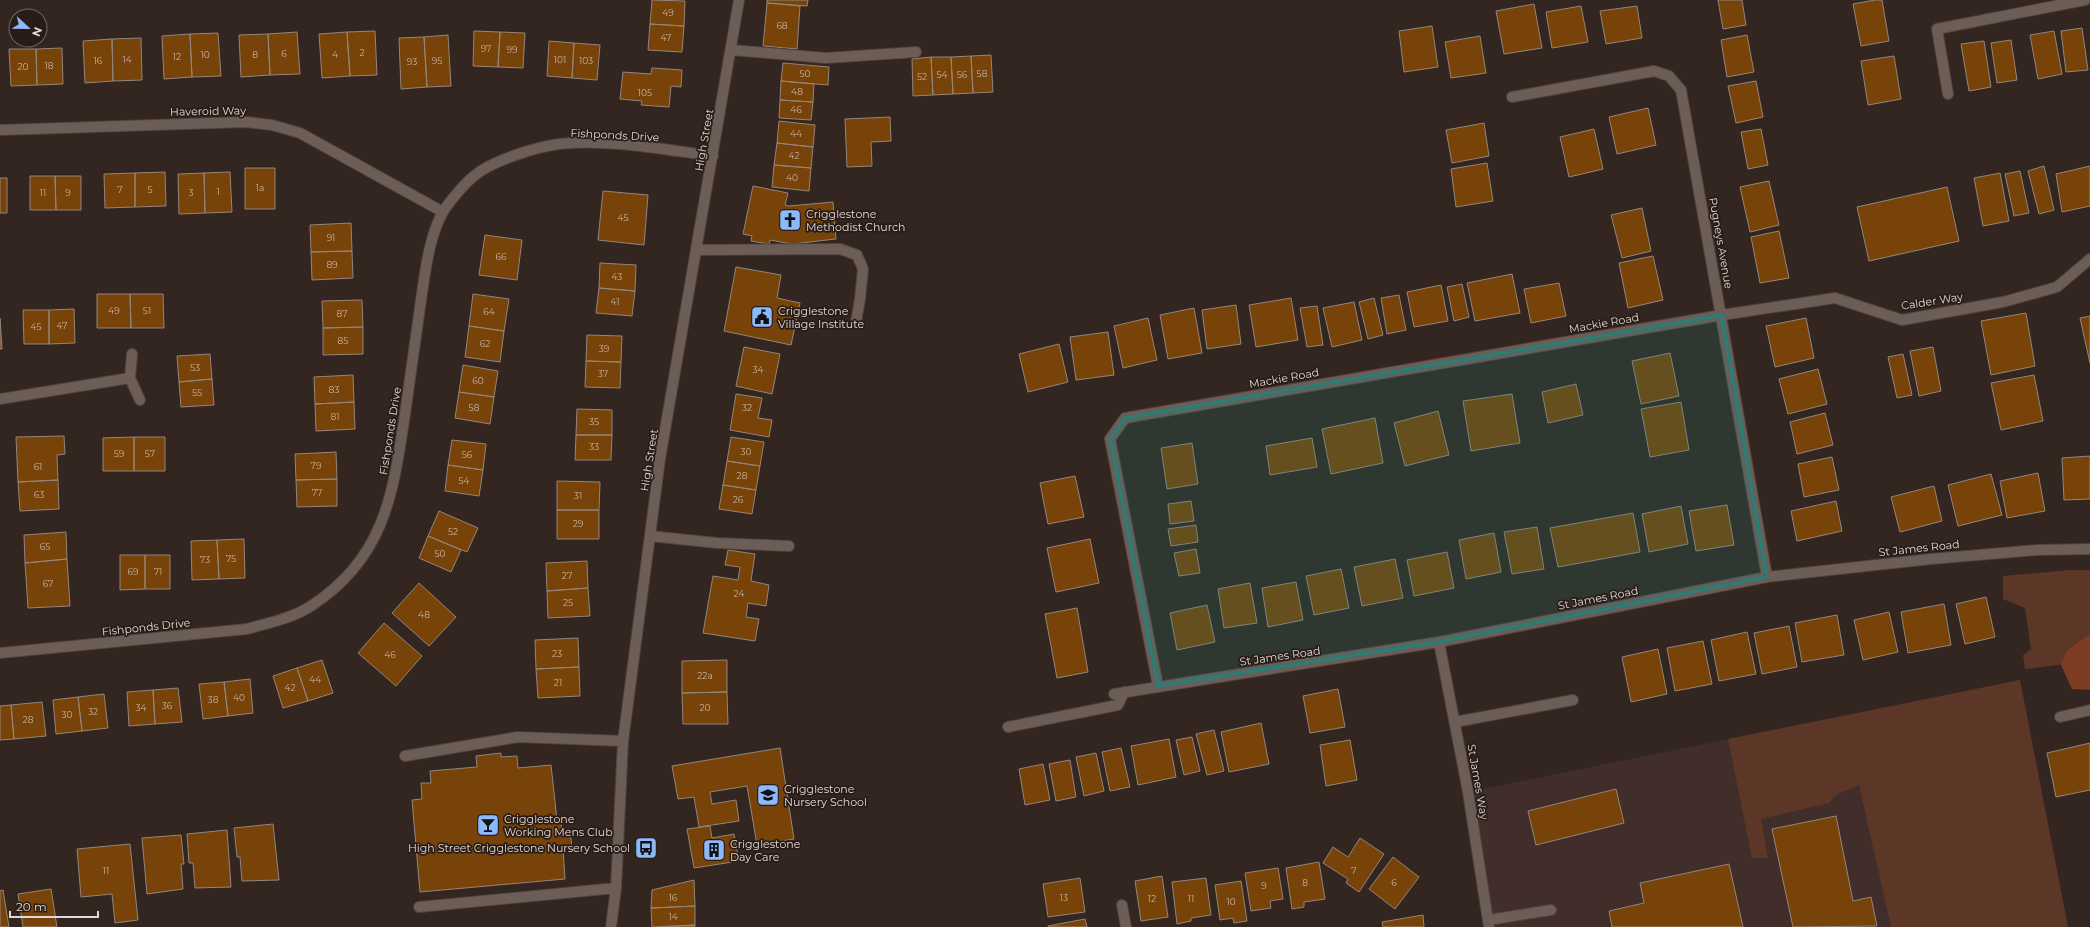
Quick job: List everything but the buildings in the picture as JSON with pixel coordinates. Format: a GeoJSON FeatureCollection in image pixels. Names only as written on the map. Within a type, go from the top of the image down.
{"type":"FeatureCollection","features":[{"type":"Feature","properties":{"kind":"street","name":"High Street"},"geometry":{"type":"LineString","coordinates":[[611,927],[616,888],[623,740],[660,459],[732,50],[739,0]]}},
{"type":"Feature","properties":{"kind":"street"},"geometry":{"type":"LineString","coordinates":[[1948,94],[1938,29],[2085,0]]}},
{"type":"Feature","properties":{"kind":"street"},"geometry":{"type":"LineString","coordinates":[[732,50],[826,58],[916,52]]}},
{"type":"Feature","properties":{"kind":"street","name":"Pugneys Avenue"},"geometry":{"type":"LineString","coordinates":[[1512,97],[1654,71],[1669,76],[1681,90],[1768,577]]}},
{"type":"Feature","properties":{"kind":"street","name":"Haveroid Way"},"geometry":{"type":"LineString","coordinates":[[0,130],[246,122],[272,125],[300,133],[443,212]]}},
{"type":"Feature","properties":{"kind":"street","name":"Fishponds Drive"},"geometry":{"type":"LineString","coordinates":[[0,653],[248,629],[281,620],[310,608],[335,588],[358,563],[376,535],[389,505],[397,468],[428,253],[443,212],[474,175],[510,156],[559,144],[594,143],[637,146],[713,156]]}},
{"type":"Feature","properties":{"kind":"street"},"geometry":{"type":"LineString","coordinates":[[697,250],[840,249],[857,255],[863,269],[856,322]]}},
{"type":"Feature","properties":{"kind":"street","name":"Calder Way"},"geometry":{"type":"LineString","coordinates":[[1722,315],[1835,298],[1902,320],[2002,302],[2056,287],[2090,259]]}},
{"type":"Feature","properties":{"kind":"street","name":"Mackie Road"},"geometry":{"type":"LineString","coordinates":[[1158,686],[1110,439],[1125,418],[1722,315]]}},
{"type":"Feature","properties":{"kind":"street"},"geometry":{"type":"LineString","coordinates":[[132,354],[130,378],[140,400]]}},
{"type":"Feature","properties":{"kind":"street"},"geometry":{"type":"LineString","coordinates":[[0,399],[130,378]]}},
{"type":"Feature","properties":{"kind":"street"},"geometry":{"type":"LineString","coordinates":[[650,536],[717,544],[789,546]]}},
{"type":"Feature","properties":{"kind":"street","name":"St James Road"},"geometry":{"type":"LineString","coordinates":[[1008,727],[1118,705],[1119,693],[1317,663],[1439,642],[1768,577],[2015,552],[2090,549]]}},
{"type":"Feature","properties":{"kind":"street","name":"St James Way"},"geometry":{"type":"LineString","coordinates":[[1439,642],[1468,792],[1489,923]]}},
{"type":"Feature","properties":{"kind":"street"},"geometry":{"type":"LineString","coordinates":[[1455,722],[1573,700]]}},
{"type":"Feature","properties":{"kind":"street"},"geometry":{"type":"LineString","coordinates":[[2060,717],[2090,710]]}},
{"type":"Feature","properties":{"kind":"street"},"geometry":{"type":"LineString","coordinates":[[405,756],[518,737],[623,740]]}},
{"type":"Feature","properties":{"kind":"street"},"geometry":{"type":"LineString","coordinates":[[419,907],[616,888]]}},
{"type":"Feature","properties":{"kind":"street"},"geometry":{"type":"LineString","coordinates":[[1122,905],[1126,927]]}},
{"type":"Feature","properties":{"kind":"street"},"geometry":{"type":"LineString","coordinates":[[1489,923],[1551,910]]}},
{"type":"Feature","properties":{"kind":"highlighted area"},"geometry":{"type":"Polygon","coordinates":[[[1722,315],[1767,577],[1439,642],[1158,686],[1110,439],[1125,418],[1722,315]]]}},
{"type":"Feature","properties":{"kind":"shaded area"},"geometry":{"type":"Polygon","coordinates":[[[2070,570],[2090,570],[2090,634],[2067,650],[2065,664],[2025,669],[2023,655],[2031,649],[2025,608],[2003,599],[2003,576],[2070,570]]]}},
{"type":"Feature","properties":{"kind":"shaded area"},"geometry":{"type":"Polygon","coordinates":[[[2090,634],[2090,690],[2072,689],[2061,665],[2067,650],[2090,634]]]}},
{"type":"Feature","properties":{"kind":"shaded area"},"geometry":{"type":"Polygon","coordinates":[[[2020,680],[2068,927],[1489,927],[1468,792],[2020,680]]]}},
{"type":"Feature","properties":{"kind":"shaded area"},"geometry":{"type":"Polygon","coordinates":[[[2020,680],[2068,927],[1891,927],[1859,785],[1837,794],[1829,803],[1761,819],[1768,858],[1752,858],[1728,739],[2020,680]]]}},
{"type":"Feature","properties":{"kind":"place","name":"Crigglestone Methodist Church"},"geometry":{"type":"Point","coordinates":[790,220]}},
{"type":"Feature","properties":{"kind":"place","name":"Crigglestone Village Institute"},"geometry":{"type":"Point","coordinates":[762,317]}},
{"type":"Feature","properties":{"kind":"place","name":"Crigglestone Nursery School"},"geometry":{"type":"Point","coordinates":[768,795]}},
{"type":"Feature","properties":{"kind":"place","name":"Crigglestone Working Mens Club"},"geometry":{"type":"Point","coordinates":[488,825]}},
{"type":"Feature","properties":{"kind":"place","name":"High Street Crigglestone Nursery School"},"geometry":{"type":"Point","coordinates":[646,848]}},
{"type":"Feature","properties":{"kind":"place","name":"Crigglestone Day Care"},"geometry":{"type":"Point","coordinates":[714,850]}}]}
